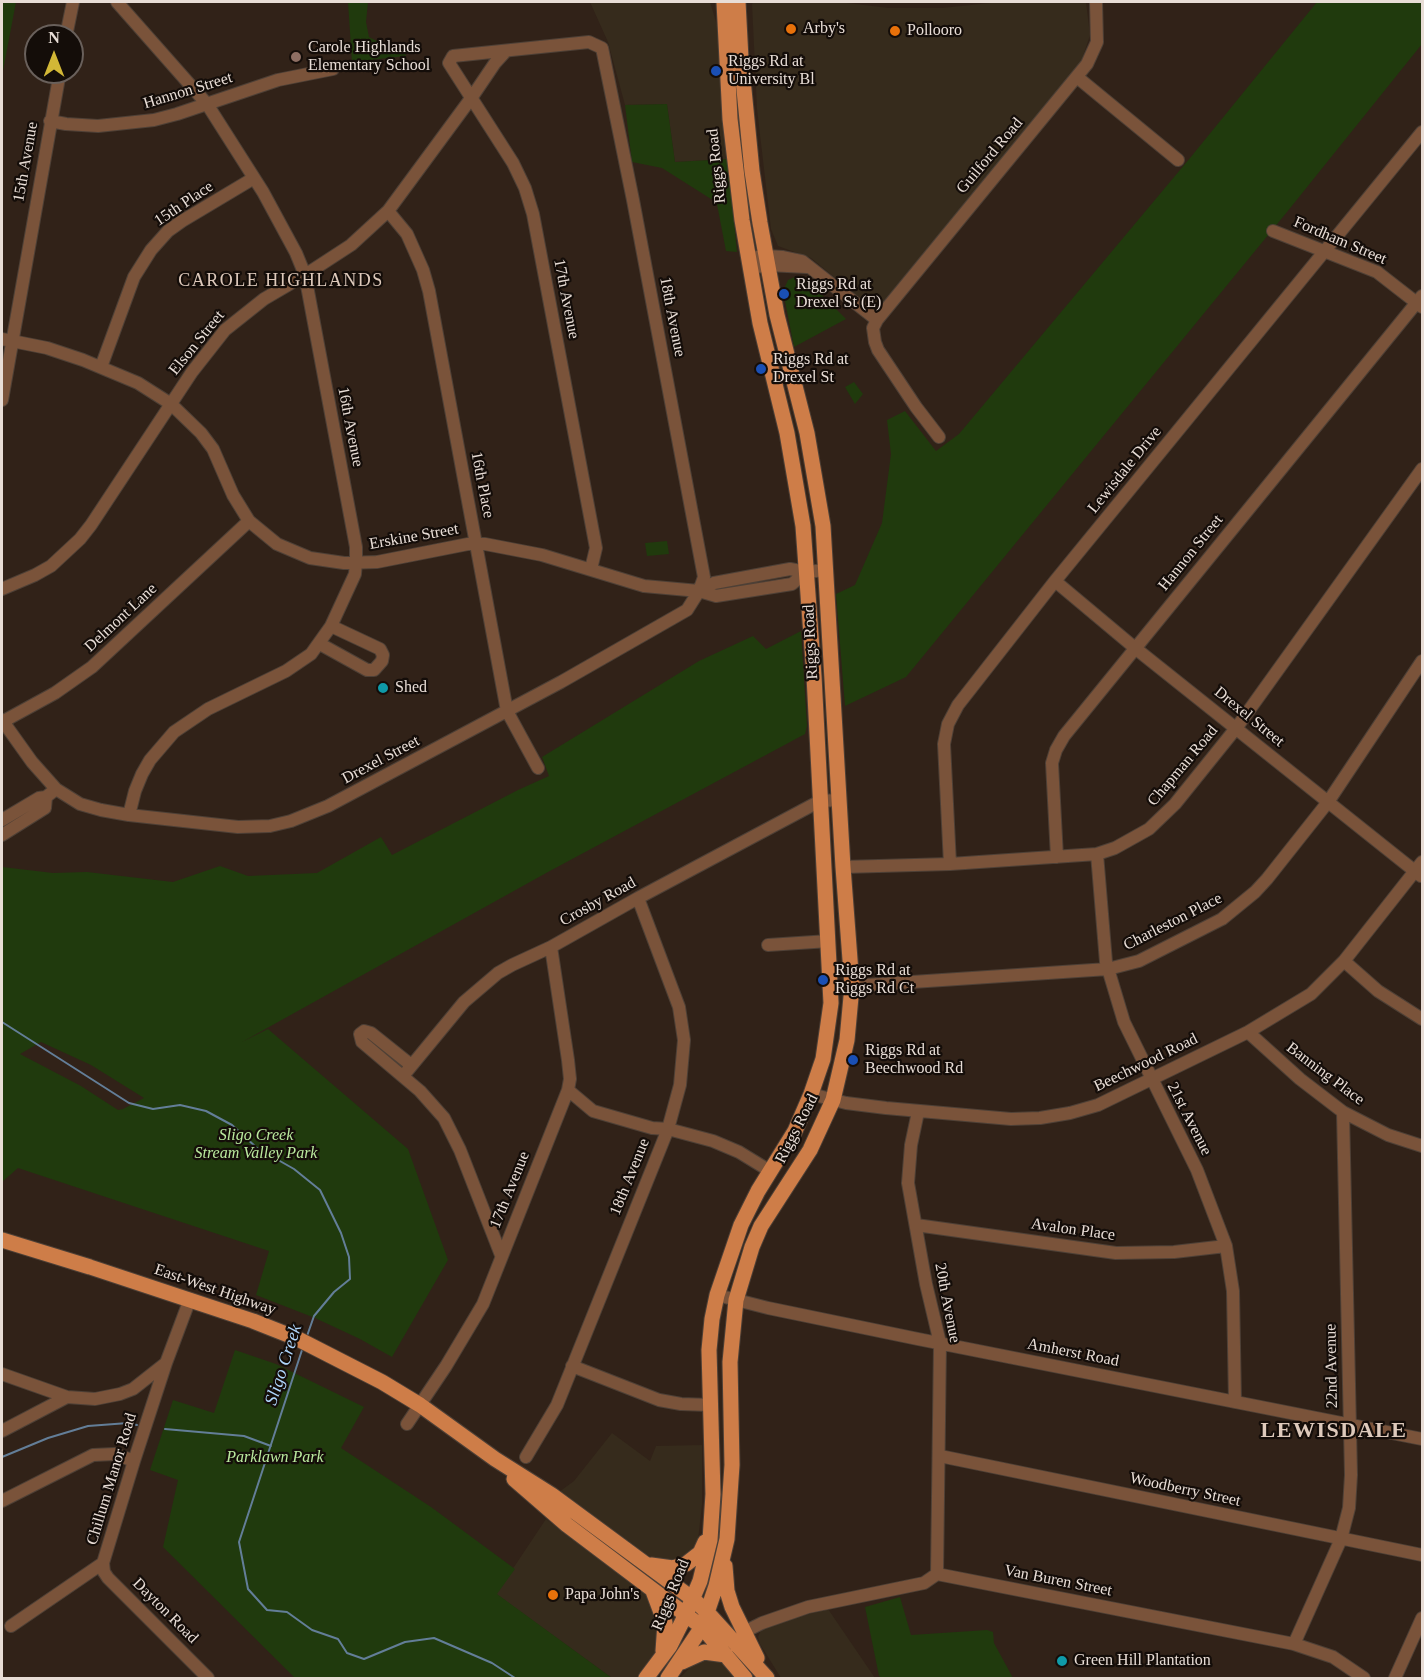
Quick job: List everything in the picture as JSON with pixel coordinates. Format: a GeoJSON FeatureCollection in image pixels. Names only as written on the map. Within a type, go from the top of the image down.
{"type":"FeatureCollection","features":[{"type":"Feature","properties":{"kind":"main road"},"geometry":{"type":"LineString","coordinates":[[717,2],[726,34]]}},
{"type":"Feature","properties":{"kind":"main road","name":"Riggs Road"},"geometry":{"type":"LineString","coordinates":[[646,1678],[662,1657],[687,1614],[707,1553],[712,1522],[713,1465],[710,1333],[717,1295],[741,1225],[795,1131],[811,1094],[823,1059],[830,1011],[831,974],[800,501],[787,434],[760,323],[742,220],[735,166],[724,2]]}},
{"type":"Feature","properties":{"kind":"main road","name":"Riggs Road"},"geometry":{"type":"LineString","coordinates":[[668,1678],[702,1627],[716,1586],[727,1539],[732,1465],[730,1362],[736,1300],[748,1258],[761,1226],[810,1150],[832,1100],[847,1040],[852,986],[838,800],[823,526],[807,433],[777,315],[752,171],[738,2]]}},
{"type":"Feature","properties":{"kind":"main road"},"geometry":{"type":"LineString","coordinates":[[739,20],[745,2]]}},
{"type":"Feature","properties":{"kind":"main road","name":"East-West Highway"},"geometry":{"type":"LineString","coordinates":[[2,1240],[190,1299],[296,1338],[382,1382],[420,1405],[495,1460],[567,1525],[687,1614],[702,1627],[745,1678]]}},
{"type":"Feature","properties":{"kind":"main road","name":"East-West Highway"},"geometry":{"type":"LineString","coordinates":[[495,1460],[535,1483],[693,1599],[768,1678]]}},
{"type":"Feature","properties":{"kind":"main road"},"geometry":{"type":"LineString","coordinates":[[649,1565],[673,1568],[690,1562],[700,1553],[712,1522]]}},
{"type":"Feature","properties":{"kind":"main road"},"geometry":{"type":"LineString","coordinates":[[727,1539],[725,1575],[727,1590],[744,1632],[768,1678]]}},
{"type":"Feature","properties":{"kind":"main road"},"geometry":{"type":"LineString","coordinates":[[651,1588],[665,1623],[662,1657]]}},
{"type":"Feature","properties":{"kind":"main road"},"geometry":{"type":"LineString","coordinates":[[679,1664],[704,1652],[726,1655]]}},
{"type":"Feature","properties":{"kind":"street"},"geometry":{"type":"LineString","coordinates":[[68,24],[73,2]]}},
{"type":"Feature","properties":{"kind":"street","name":"16th Avenue"},"geometry":{"type":"LineString","coordinates":[[117,2],[207,104],[285,231],[305,275],[356,548],[355,574],[320,644],[301,662],[208,710],[174,732],[146,767],[135,791],[129,815]]}},
{"type":"Feature","properties":{"kind":"street","name":"Guilford Road"},"geometry":{"type":"LineString","coordinates":[[877,320],[1087,64],[1097,42],[1096,2]]}},
{"type":"Feature","properties":{"kind":"street","name":"18th Avenue"},"geometry":{"type":"LineString","coordinates":[[506,51],[589,42],[602,48],[704,577],[699,591]]}},
{"type":"Feature","properties":{"kind":"street","name":"17th Avenue"},"geometry":{"type":"LineString","coordinates":[[506,51],[453,56],[449,63],[513,163],[525,188],[533,214],[596,549],[591,569]]}},
{"type":"Feature","properties":{"kind":"street","name":"Elson Street"},"geometry":{"type":"LineString","coordinates":[[2,589],[51,566],[80,539],[171,404],[225,330],[264,299],[351,245],[388,211],[506,51]]}},
{"type":"Feature","properties":{"kind":"street","name":"Hannon Street"},"geometry":{"type":"LineString","coordinates":[[50,121],[79,126],[135,124],[177,114],[278,80],[333,69]]}},
{"type":"Feature","properties":{"kind":"street"},"geometry":{"type":"LineString","coordinates":[[1077,77],[1178,160]]}},
{"type":"Feature","properties":{"kind":"street","name":"15th Avenue"},"geometry":{"type":"LineString","coordinates":[[2,400],[7,339],[58,84]]}},
{"type":"Feature","properties":{"kind":"street","name":"Lewisdale Drive"},"geometry":{"type":"LineString","coordinates":[[950,864],[944,744],[948,724],[958,705],[1055,581],[1422,132]]}},
{"type":"Feature","properties":{"kind":"street","name":"15th Place"},"geometry":{"type":"LineString","coordinates":[[101,367],[134,277],[151,250],[168,231],[182,221],[254,178]]}},
{"type":"Feature","properties":{"kind":"street","name":"16th Place"},"geometry":{"type":"LineString","coordinates":[[388,211],[407,234],[423,270],[429,291],[507,711],[538,768]]}},
{"type":"Feature","properties":{"kind":"street","name":"Fordham Street"},"geometry":{"type":"LineString","coordinates":[[1273,231],[1377,272],[1421,302]]}},
{"type":"Feature","properties":{"kind":"street"},"geometry":{"type":"LineString","coordinates":[[750,263],[767,260],[808,267],[877,320],[873,328],[878,350],[939,437]]}},
{"type":"Feature","properties":{"kind":"street","name":"Hannon Street"},"geometry":{"type":"LineString","coordinates":[[1056,857],[1052,773],[1056,750],[1064,736],[1421,302]]}},
{"type":"Feature","properties":{"kind":"street","name":"Erskine Street"},"geometry":{"type":"LineString","coordinates":[[7,339],[64,353],[101,367],[138,383],[171,404],[201,433],[213,449],[233,495],[249,521],[264,535],[294,553],[323,561],[377,562],[476,543],[521,550],[644,586],[699,591]]}},
{"type":"Feature","properties":{"kind":"street","name":"Chapman Road"},"geometry":{"type":"LineString","coordinates":[[843,867],[950,864],[1097,854],[1134,838],[1161,819],[1237,727],[1422,469]]}},
{"type":"Feature","properties":{"kind":"street","name":"Delmont Lane"},"geometry":{"type":"LineString","coordinates":[[2,721],[55,693],[92,667],[249,521]]}},
{"type":"Feature","properties":{"kind":"street"},"geometry":{"type":"LineString","coordinates":[[699,591],[716,596],[792,584],[806,572],[826,570]]}},
{"type":"Feature","properties":{"kind":"street","name":"Drexel Street"},"geometry":{"type":"LineString","coordinates":[[1055,581],[1328,802],[1420,870]]}},
{"type":"Feature","properties":{"kind":"street","name":"Drexel Street"},"geometry":{"type":"LineString","coordinates":[[51,793],[90,807],[129,815],[250,828],[281,824],[328,806],[507,711],[687,610],[699,591]]}},
{"type":"Feature","properties":{"kind":"street"},"geometry":{"type":"LineString","coordinates":[[320,644],[368,670],[374,670],[382,661],[383,655],[380,649],[331,626]]}},
{"type":"Feature","properties":{"kind":"street","name":"Charleston Place"},"geometry":{"type":"LineString","coordinates":[[852,986],[1108,969],[1127,965],[1149,956],[1213,924],[1231,912],[1267,879],[1328,802],[1422,661]]}},
{"type":"Feature","properties":{"kind":"street"},"geometry":{"type":"LineString","coordinates":[[2,721],[51,793]]}},
{"type":"Feature","properties":{"kind":"street"},"geometry":{"type":"LineString","coordinates":[[2,820],[51,793]]}},
{"type":"Feature","properties":{"kind":"street"},"geometry":{"type":"LineString","coordinates":[[2,835],[45,808],[51,793]]}},
{"type":"Feature","properties":{"kind":"street","name":"Crosby Road"},"geometry":{"type":"LineString","coordinates":[[403,1076],[454,1013],[486,982],[512,965],[551,947],[820,801],[838,800]]}},
{"type":"Feature","properties":{"kind":"street","name":"21st Avenue"},"geometry":{"type":"LineString","coordinates":[[1097,854],[1108,969],[1124,1022],[1197,1170],[1226,1246],[1233,1291],[1235,1402]]}},
{"type":"Feature","properties":{"kind":"street","name":"Beechwood Road"},"geometry":{"type":"LineString","coordinates":[[811,1094],[832,1100],[918,1112],[1011,1119],[1040,1118],[1098,1105],[1248,1032],[1311,994],[1344,962],[1420,870]]}},
{"type":"Feature","properties":{"kind":"street","name":"18th Avenue"},"geometry":{"type":"LineString","coordinates":[[526,1457],[553,1413],[668,1129],[680,1085],[684,1051],[683,1029],[676,997],[638,898]]}},
{"type":"Feature","properties":{"kind":"street"},"geometry":{"type":"LineString","coordinates":[[768,945],[829,941]]}},
{"type":"Feature","properties":{"kind":"street","name":"17th Avenue"},"geometry":{"type":"LineString","coordinates":[[407,1424],[474,1320],[568,1090],[570,1079],[568,1060],[551,947]]}},
{"type":"Feature","properties":{"kind":"street"},"geometry":{"type":"LineString","coordinates":[[1344,962],[1378,991],[1422,1019]]}},
{"type":"Feature","properties":{"kind":"street"},"geometry":{"type":"LineString","coordinates":[[411,1065],[371,1033],[361,1032],[362,1042],[403,1076],[433,1104],[444,1118],[460,1150],[501,1255]]}},
{"type":"Feature","properties":{"kind":"street","name":"Banning Place"},"geometry":{"type":"LineString","coordinates":[[1248,1032],[1299,1079],[1343,1112],[1388,1135],[1422,1146]]}},
{"type":"Feature","properties":{"kind":"street"},"geometry":{"type":"LineString","coordinates":[[568,1090],[593,1111],[652,1128],[668,1129],[700,1137],[739,1152],[771,1171]]}},
{"type":"Feature","properties":{"kind":"street","name":"20th Avenue"},"geometry":{"type":"LineString","coordinates":[[918,1112],[911,1145],[908,1183],[940,1343],[937,1574]]}},
{"type":"Feature","properties":{"kind":"street","name":"22nd Avenue"},"geometry":{"type":"LineString","coordinates":[[1294,1644],[1341,1539],[1347,1521],[1350,1496],[1343,1112]]}},
{"type":"Feature","properties":{"kind":"street","name":"Avalon Place"},"geometry":{"type":"LineString","coordinates":[[916,1225],[1116,1253],[1174,1252],[1226,1246]]}},
{"type":"Feature","properties":{"kind":"street","name":"Amherst Road"},"geometry":{"type":"LineString","coordinates":[[717,1295],[768,1308],[1422,1439]]}},
{"type":"Feature","properties":{"kind":"street","name":"Chillum Manor Road"},"geometry":{"type":"LineString","coordinates":[[10,1626],[103,1563],[166,1363],[190,1299]]}},
{"type":"Feature","properties":{"kind":"street"},"geometry":{"type":"LineString","coordinates":[[2,1374],[67,1397],[95,1399],[120,1394],[146,1380],[166,1363]]}},
{"type":"Feature","properties":{"kind":"street"},"geometry":{"type":"LineString","coordinates":[[572,1366],[659,1400],[681,1404],[710,1405]]}},
{"type":"Feature","properties":{"kind":"street"},"geometry":{"type":"LineString","coordinates":[[2,1431],[67,1397]]}},
{"type":"Feature","properties":{"kind":"street"},"geometry":{"type":"LineString","coordinates":[[2,1501],[93,1455],[115,1454],[134,1461]]}},
{"type":"Feature","properties":{"kind":"street","name":"Woodberry Street"},"geometry":{"type":"LineString","coordinates":[[940,1456],[1422,1555]]}},
{"type":"Feature","properties":{"kind":"street","name":"Dayton Road"},"geometry":{"type":"LineString","coordinates":[[103,1563],[104,1572],[108,1578],[208,1678]]}},
{"type":"Feature","properties":{"kind":"street"},"geometry":{"type":"LineString","coordinates":[[744,1632],[762,1623],[808,1608],[924,1583],[937,1574]]}},
{"type":"Feature","properties":{"kind":"street","name":"Van Buren Street"},"geometry":{"type":"LineString","coordinates":[[937,1574],[1294,1644],[1333,1657],[1364,1678]]}},
{"type":"Feature","properties":{"kind":"street"},"geometry":{"type":"LineString","coordinates":[[1395,1678],[1422,1618]]}},
{"type":"Feature","properties":{"kind":"shaded area"},"geometry":{"type":"Polygon","coordinates":[[[590,2],[710,2],[717,25],[728,159],[675,162],[667,104],[625,105],[608,42],[590,2]]]}},
{"type":"Feature","properties":{"kind":"shaded area"},"geometry":{"type":"Polygon","coordinates":[[[754,2],[839,2],[889,8],[942,8],[1000,2],[1086,2],[1090,35],[1081,62],[879,307],[868,305],[811,258],[778,246],[771,229],[757,109],[752,4],[754,2]]]}},
{"type":"Feature","properties":{"kind":"shaded area"},"geometry":{"type":"Polygon","coordinates":[[[612,1433],[650,1461],[656,1446],[702,1445],[702,1505],[698,1540],[688,1555],[678,1560],[665,1562],[647,1555],[559,1492],[574,1481],[612,1433]]]}},
{"type":"Feature","properties":{"kind":"shaded area"},"geometry":{"type":"Polygon","coordinates":[[[546,1519],[648,1595],[659,1611],[659,1650],[639,1678],[612,1678],[496,1594],[546,1519]]]}},
{"type":"Feature","properties":{"kind":"shaded area"},"geometry":{"type":"Polygon","coordinates":[[[828,1609],[875,1678],[781,1678],[760,1644],[758,1637],[761,1630],[770,1624],[828,1609]]]}},
{"type":"Feature","properties":{"kind":"shaded area"},"geometry":{"type":"Polygon","coordinates":[[[698,1659],[722,1660],[737,1678],[680,1678],[698,1659]]]}},
{"type":"Feature","properties":{"kind":"green space"},"geometry":{"type":"Polygon","coordinates":[[[2,2],[16,2],[2,76],[2,2]]]}},
{"type":"Feature","properties":{"kind":"green space"},"geometry":{"type":"Polygon","coordinates":[[[348,2],[368,2],[366,22],[369,37],[381,43],[403,44],[406,56],[352,62],[348,2]]]}},
{"type":"Feature","properties":{"kind":"green space"},"geometry":{"type":"Polygon","coordinates":[[[1317,2],[1422,2],[1422,44],[906,677],[845,706],[836,594],[855,585],[882,523],[891,454],[887,420],[905,411],[936,451],[959,434],[1317,2]]]}},
{"type":"Feature","properties":{"kind":"green space"},"geometry":{"type":"Polygon","coordinates":[[[667,104],[675,162],[728,159],[737,252],[726,251],[716,199],[711,199],[662,168],[632,162],[625,105],[667,104]]]}},
{"type":"Feature","properties":{"kind":"green space"},"geometry":{"type":"Polygon","coordinates":[[[797,276],[805,278],[846,319],[794,347],[783,291],[788,280],[797,276]]]}},
{"type":"Feature","properties":{"kind":"green space"},"geometry":{"type":"Polygon","coordinates":[[[854,382],[863,394],[855,404],[845,387],[854,382]]]}},
{"type":"Feature","properties":{"kind":"green space"},"geometry":{"type":"Polygon","coordinates":[[[667,541],[669,554],[647,556],[645,543],[667,541]]]}},
{"type":"Feature","properties":{"kind":"green space","name":"Sligo Creek Stream Valley Park"},"geometry":{"type":"Polygon","coordinates":[[[801,631],[807,726],[805,734],[548,872],[242,1042],[268,1029],[408,1149],[448,1260],[392,1357],[315,1318],[256,1295],[269,1251],[18,1168],[2,1182],[2,867],[53,873],[87,872],[173,882],[220,866],[248,876],[317,873],[381,837],[392,855],[549,776],[542,757],[699,661],[753,636],[766,649],[801,631]],[[41,1042],[20,1054],[81,1086],[118,1110],[144,1098],[91,1065],[41,1042]]]}},
{"type":"Feature","properties":{"kind":"green space","name":"Parklawn Park"},"geometry":{"type":"Polygon","coordinates":[[[235,1350],[276,1364],[364,1407],[341,1448],[431,1507],[515,1569],[497,1594],[612,1678],[295,1678],[163,1547],[178,1480],[150,1470],[173,1400],[214,1413],[235,1350]]]}},
{"type":"Feature","properties":{"kind":"green space"},"geometry":{"type":"Polygon","coordinates":[[[900,1597],[911,1635],[987,1630],[993,1632],[994,1643],[1013,1678],[882,1678],[879,1676],[865,1607],[900,1597]]]}},
{"type":"Feature","properties":{"kind":"waterway","name":"Sligo Creek"},"geometry":{"type":"LineString","coordinates":[[2,1022],[129,1103],[153,1109],[180,1105],[206,1111],[232,1125],[257,1148],[294,1169],[320,1190],[341,1233],[349,1257],[350,1279],[334,1292],[314,1316],[307,1336]]}},
{"type":"Feature","properties":{"kind":"waterway","name":"Sligo Creek"},"geometry":{"type":"LineString","coordinates":[[303,1347],[239,1542],[248,1589],[267,1610],[287,1612],[312,1630],[338,1639],[347,1653],[364,1659],[405,1642],[434,1638],[492,1663],[515,1678]]}},
{"type":"Feature","properties":{"kind":"waterway"},"geometry":{"type":"LineString","coordinates":[[2,1457],[48,1438],[88,1426],[128,1423],[137,1425]]}},
{"type":"Feature","properties":{"kind":"waterway"},"geometry":{"type":"LineString","coordinates":[[165,1429],[244,1436],[271,1446]]}},
{"type":"Feature","properties":{"kind":"place","name":"Arby's"},"geometry":{"type":"Point","coordinates":[791,29]}},
{"type":"Feature","properties":{"kind":"place","name":"Pollooro"},"geometry":{"type":"Point","coordinates":[895,31]}},
{"type":"Feature","properties":{"kind":"place","name":"Carole Highlands Elementary School"},"geometry":{"type":"Point","coordinates":[296,57]}},
{"type":"Feature","properties":{"kind":"place","name":"Riggs Rd at University Bl"},"geometry":{"type":"Point","coordinates":[716,71]}},
{"type":"Feature","properties":{"kind":"place","name":"Riggs Rd at Drexel St (E)"},"geometry":{"type":"Point","coordinates":[784,294]}},
{"type":"Feature","properties":{"kind":"place","name":"Riggs Rd at Drexel St"},"geometry":{"type":"Point","coordinates":[761,369]}},
{"type":"Feature","properties":{"kind":"place","name":"Shed"},"geometry":{"type":"Point","coordinates":[383,688]}},
{"type":"Feature","properties":{"kind":"place","name":"Riggs Rd at Riggs Rd Ct"},"geometry":{"type":"Point","coordinates":[823,980]}},
{"type":"Feature","properties":{"kind":"place","name":"Riggs Rd at Beechwood Rd"},"geometry":{"type":"Point","coordinates":[853,1060]}},
{"type":"Feature","properties":{"kind":"place","name":"Papa John's"},"geometry":{"type":"Point","coordinates":[553,1595]}},
{"type":"Feature","properties":{"kind":"place","name":"Green Hill Plantation"},"geometry":{"type":"Point","coordinates":[1062,1661]}},
{"type":"Feature","properties":{"kind":"district","name":"CAROLE HIGHLANDS"},"geometry":{"type":"Point","coordinates":[281,281]}},
{"type":"Feature","properties":{"kind":"district","name":"LEWISDALE"},"geometry":{"type":"Point","coordinates":[1334,1431]}}]}
